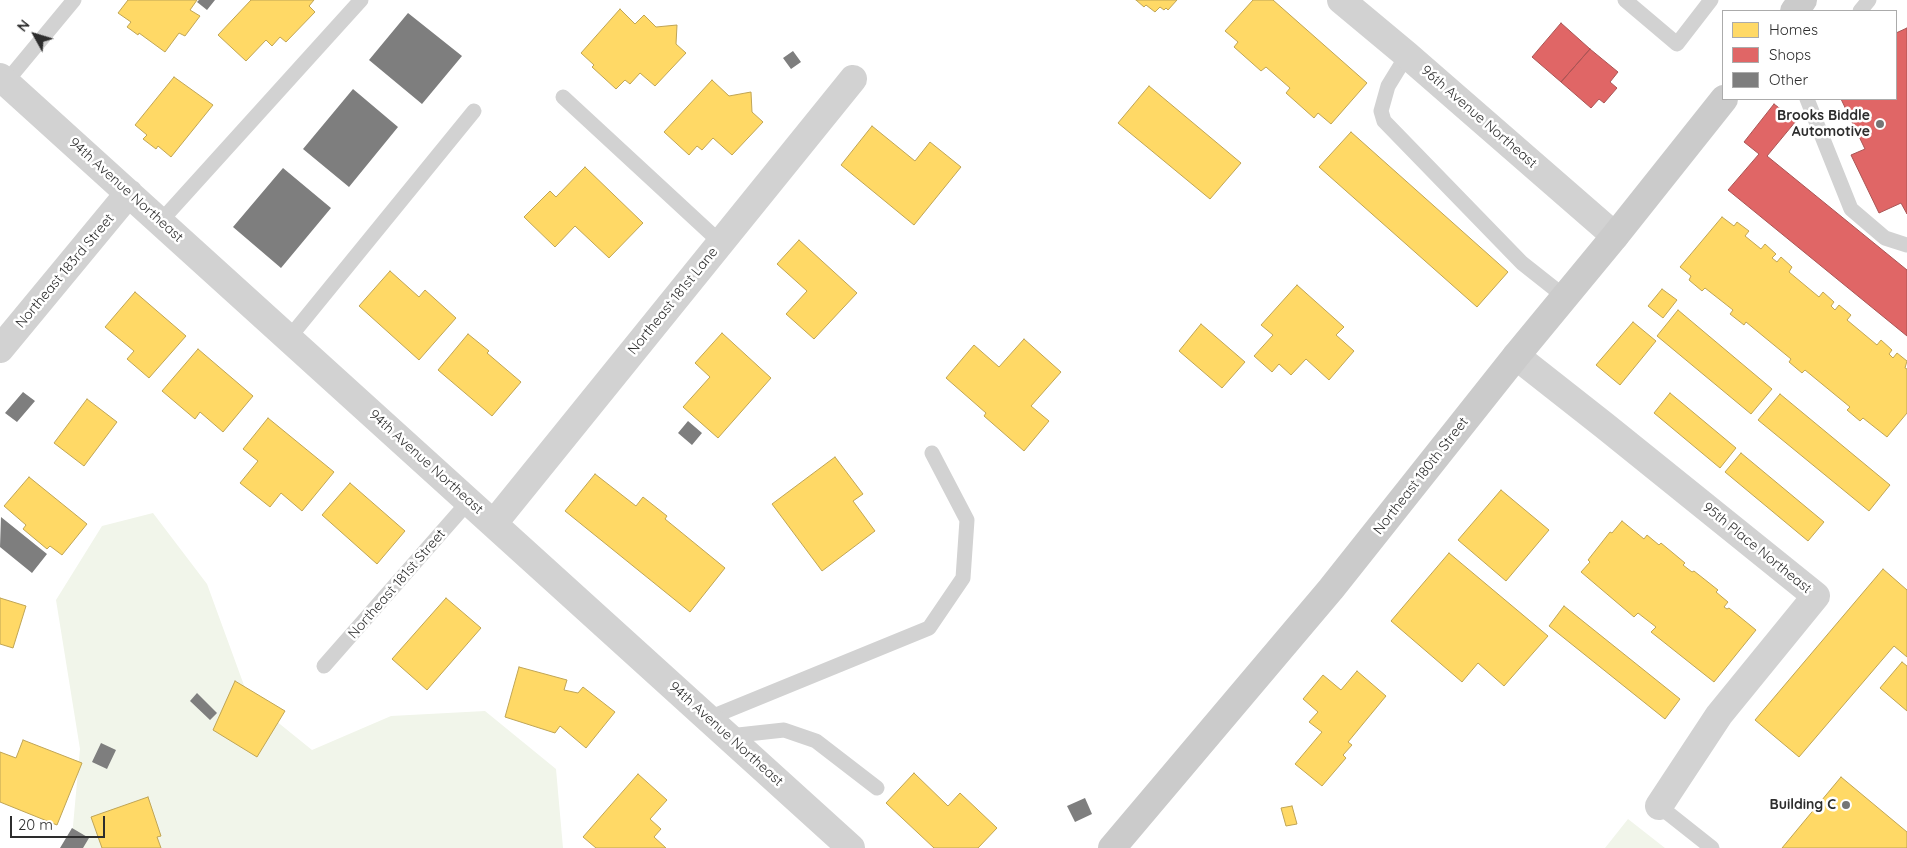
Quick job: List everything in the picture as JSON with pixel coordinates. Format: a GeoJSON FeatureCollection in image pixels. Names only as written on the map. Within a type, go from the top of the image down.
{"type":"FeatureCollection","features":[{"type":"Feature","properties":{"kind":"street","name":"96th Avenue Northeast"},"geometry":{"type":"LineString","coordinates":[[1341,0],[1615,236]]}},
{"type":"Feature","properties":{"kind":"street"},"geometry":{"type":"LineString","coordinates":[[1795,10],[1803,0]]}},
{"type":"Feature","properties":{"kind":"street","name":"94th Avenue Northeast"},"geometry":{"type":"LineString","coordinates":[[3,79],[851,848]]}},
{"type":"Feature","properties":{"kind":"street","name":"Northeast 181st Lane"},"geometry":{"type":"LineString","coordinates":[[494,523],[853,79]]}},
{"type":"Feature","properties":{"kind":"street","name":"Northeast 180th Street"},"geometry":{"type":"LineString","coordinates":[[1112,848],[1331,589],[1723,100]]}},
{"type":"Feature","properties":{"kind":"street","name":"Northeast 183rd Street"},"geometry":{"type":"LineString","coordinates":[[0,349],[129,193]]}},
{"type":"Feature","properties":{"kind":"street","name":"95th Place Northeast"},"geometry":{"type":"LineString","coordinates":[[1516,356],[1816,596],[1719,715],[1659,806]]}},
{"type":"Feature","properties":{"kind":"lane"},"geometry":{"type":"LineString","coordinates":[[3,79],[74,0]]}},
{"type":"Feature","properties":{"kind":"lane"},"geometry":{"type":"LineString","coordinates":[[160,222],[361,0]]}},
{"type":"Feature","properties":{"kind":"lane"},"geometry":{"type":"LineString","coordinates":[[1625,0],[1677,44],[1712,0]]}},
{"type":"Feature","properties":{"kind":"lane"},"geometry":{"type":"LineString","coordinates":[[1861,10],[1869,0]]}},
{"type":"Feature","properties":{"kind":"lane"},"geometry":{"type":"LineString","coordinates":[[1407,55],[1388,86],[1381,111],[1384,121],[1522,263],[1565,297]]}},
{"type":"Feature","properties":{"kind":"lane"},"geometry":{"type":"LineString","coordinates":[[563,97],[721,243]]}},
{"type":"Feature","properties":{"kind":"lane"},"geometry":{"type":"LineString","coordinates":[[1807,100],[1851,209],[1885,238],[1907,245]]}},
{"type":"Feature","properties":{"kind":"lane"},"geometry":{"type":"LineString","coordinates":[[288,338],[474,111]]}},
{"type":"Feature","properties":{"kind":"lane"},"geometry":{"type":"LineString","coordinates":[[709,718],[929,628],[963,578],[967,520],[932,453]]}},
{"type":"Feature","properties":{"kind":"lane","name":"Northeast 181st Street"},"geometry":{"type":"LineString","coordinates":[[324,666],[469,501]]}},
{"type":"Feature","properties":{"kind":"lane"},"geometry":{"type":"LineString","coordinates":[[729,736],[784,730],[816,741],[877,788]]}},
{"type":"Feature","properties":{"kind":"lane"},"geometry":{"type":"LineString","coordinates":[[1659,806],[1712,848]]}},
{"type":"Feature","properties":{"kind":"shaded area"},"geometry":{"type":"Polygon","coordinates":[[[153,513],[207,584],[249,699],[312,750],[391,716],[485,711],[556,769],[563,848],[71,848],[80,749],[56,600],[102,526],[153,513]]]}},
{"type":"Feature","properties":{"kind":"shaded area"},"geometry":{"type":"Polygon","coordinates":[[[1628,819],[1665,848],[1605,848],[1628,819]]]}},
{"type":"Feature","properties":{"kind":"building: Homes"},"geometry":{"type":"Polygon","coordinates":[[[128,0],[197,0],[190,10],[200,16],[185,36],[179,33],[165,52],[139,33],[138,35],[127,27],[131,22],[118,13],[128,0]]]}},
{"type":"Feature","properties":{"kind":"building: Homes"},"geometry":{"type":"Polygon","coordinates":[[[251,0],[314,0],[309,6],[315,12],[286,42],[280,37],[272,46],[266,40],[246,61],[218,35],[251,0]]]}},
{"type":"Feature","properties":{"kind":"building: Homes"},"geometry":{"type":"Polygon","coordinates":[[[1136,0],[1177,0],[1168,10],[1160,7],[1155,12],[1146,5],[1144,7],[1136,0]]]}},
{"type":"Feature","properties":{"kind":"building: Homes"},"geometry":{"type":"Polygon","coordinates":[[[1253,0],[1273,0],[1367,83],[1331,124],[1318,113],[1314,118],[1286,93],[1290,88],[1266,67],[1261,71],[1234,47],[1238,42],[1225,31],[1253,0]]]}},
{"type":"Feature","properties":{"kind":"building: Homes"},"geometry":{"type":"Polygon","coordinates":[[[620,9],[635,24],[644,15],[656,27],[677,25],[676,44],[686,53],[655,86],[640,73],[630,84],[625,80],[616,89],[592,67],[594,65],[581,53],[620,9]]]}},
{"type":"Feature","properties":{"kind":"building: Homes"},"geometry":{"type":"Polygon","coordinates":[[[174,77],[213,105],[171,157],[158,146],[156,149],[143,139],[147,135],[135,125],[174,77]]]}},
{"type":"Feature","properties":{"kind":"building: Homes"},"geometry":{"type":"Polygon","coordinates":[[[712,80],[729,96],[751,92],[752,112],[763,122],[732,155],[713,138],[702,150],[697,146],[689,155],[664,132],[712,80]]]}},
{"type":"Feature","properties":{"kind":"building: Homes"},"geometry":{"type":"Polygon","coordinates":[[[1149,86],[1241,163],[1210,199],[1118,123],[1149,86]]]}},
{"type":"Feature","properties":{"kind":"building: Homes"},"geometry":{"type":"Polygon","coordinates":[[[872,126],[915,161],[930,142],[961,167],[914,225],[841,165],[872,126]]]}},
{"type":"Feature","properties":{"kind":"building: Homes"},"geometry":{"type":"Polygon","coordinates":[[[1351,132],[1508,272],[1477,307],[1319,167],[1351,132]]]}},
{"type":"Feature","properties":{"kind":"building: Homes"},"geometry":{"type":"Polygon","coordinates":[[[585,167],[643,223],[609,258],[575,226],[555,247],[524,217],[550,191],[556,197],[585,167]]]}},
{"type":"Feature","properties":{"kind":"building: Homes"},"geometry":{"type":"Polygon","coordinates":[[[1722,217],[1734,226],[1737,222],[1749,231],[1745,236],[1761,249],[1765,244],[1776,254],[1772,258],[1777,262],[1781,257],[1792,267],[1789,272],[1819,297],[1823,292],[1834,302],[1831,306],[1835,310],[1839,305],[1851,315],[1847,320],[1877,345],[1881,340],[1892,350],[1889,354],[1893,358],[1897,353],[1907,361],[1905,368],[1907,369],[1907,413],[1887,437],[1863,418],[1860,421],[1847,410],[1850,407],[1805,370],[1802,373],[1789,362],[1791,359],[1746,322],[1744,325],[1730,314],[1733,310],[1705,288],[1702,291],[1689,280],[1691,276],[1680,267],[1722,217]]]}},
{"type":"Feature","properties":{"kind":"building: Homes"},"geometry":{"type":"Polygon","coordinates":[[[799,240],[857,293],[814,339],[786,314],[807,291],[777,264],[799,240]]]}},
{"type":"Feature","properties":{"kind":"building: Homes"},"geometry":{"type":"Polygon","coordinates":[[[390,271],[419,297],[425,290],[456,318],[419,360],[359,306],[390,271]]]}},
{"type":"Feature","properties":{"kind":"building: Homes"},"geometry":{"type":"Polygon","coordinates":[[[1297,285],[1344,327],[1336,335],[1354,351],[1329,380],[1306,359],[1291,375],[1279,364],[1272,372],[1254,356],[1273,335],[1261,325],[1297,285]]]}},
{"type":"Feature","properties":{"kind":"building: Homes"},"geometry":{"type":"Polygon","coordinates":[[[1662,289],[1677,300],[1663,318],[1648,306],[1662,289]]]}},
{"type":"Feature","properties":{"kind":"building: Homes"},"geometry":{"type":"Polygon","coordinates":[[[135,292],[186,336],[149,378],[127,359],[134,351],[105,327],[135,292]]]}},
{"type":"Feature","properties":{"kind":"building: Homes"},"geometry":{"type":"Polygon","coordinates":[[[1678,310],[1772,389],[1751,414],[1657,336],[1678,310]]]}},
{"type":"Feature","properties":{"kind":"building: Homes"},"geometry":{"type":"Polygon","coordinates":[[[1633,322],[1656,341],[1620,385],[1596,365],[1633,322]]]}},
{"type":"Feature","properties":{"kind":"building: Homes"},"geometry":{"type":"Polygon","coordinates":[[[1201,324],[1245,362],[1222,388],[1179,351],[1201,324]]]}},
{"type":"Feature","properties":{"kind":"building: Homes"},"geometry":{"type":"Polygon","coordinates":[[[722,333],[771,378],[718,438],[683,407],[710,377],[695,363],[722,333]]]}},
{"type":"Feature","properties":{"kind":"building: Homes"},"geometry":{"type":"Polygon","coordinates":[[[468,334],[521,382],[492,416],[438,370],[468,334]]]}},
{"type":"Feature","properties":{"kind":"building: Homes"},"geometry":{"type":"Polygon","coordinates":[[[1024,339],[1061,372],[1031,406],[1049,421],[1024,451],[984,416],[986,413],[946,378],[974,345],[999,367],[1024,339]]]}},
{"type":"Feature","properties":{"kind":"building: Homes"},"geometry":{"type":"Polygon","coordinates":[[[198,349],[253,396],[223,432],[200,412],[195,419],[162,391],[198,349]]]}},
{"type":"Feature","properties":{"kind":"building: Homes"},"geometry":{"type":"Polygon","coordinates":[[[1670,393],[1736,448],[1720,468],[1654,413],[1670,393]]]}},
{"type":"Feature","properties":{"kind":"building: Homes"},"geometry":{"type":"Polygon","coordinates":[[[1780,394],[1890,485],[1869,511],[1758,420],[1780,394]]]}},
{"type":"Feature","properties":{"kind":"building: Homes"},"geometry":{"type":"Polygon","coordinates":[[[87,399],[117,422],[84,466],[54,443],[87,399]]]}},
{"type":"Feature","properties":{"kind":"building: Homes"},"geometry":{"type":"Polygon","coordinates":[[[268,418],[334,472],[302,511],[281,493],[270,507],[240,483],[258,461],[243,449],[268,418]]]}},
{"type":"Feature","properties":{"kind":"building: Homes"},"geometry":{"type":"Polygon","coordinates":[[[1741,453],[1824,522],[1808,541],[1725,472],[1741,453]]]}},
{"type":"Feature","properties":{"kind":"building: Homes"},"geometry":{"type":"Polygon","coordinates":[[[835,457],[863,494],[853,501],[875,531],[822,571],[772,504],[835,457]]]}},
{"type":"Feature","properties":{"kind":"building: Homes"},"geometry":{"type":"Polygon","coordinates":[[[595,474],[636,506],[643,497],[667,516],[665,519],[725,568],[690,612],[565,511],[595,474]]]}},
{"type":"Feature","properties":{"kind":"building: Homes"},"geometry":{"type":"Polygon","coordinates":[[[29,477],[87,524],[62,555],[50,546],[47,549],[23,529],[26,525],[4,506],[29,477]]]}},
{"type":"Feature","properties":{"kind":"building: Homes"},"geometry":{"type":"Polygon","coordinates":[[[350,483],[405,531],[377,564],[322,515],[350,483]]]}},
{"type":"Feature","properties":{"kind":"building: Homes"},"geometry":{"type":"Polygon","coordinates":[[[1501,490],[1549,530],[1506,581],[1458,540],[1501,490]]]}},
{"type":"Feature","properties":{"kind":"building: Homes"},"geometry":{"type":"Polygon","coordinates":[[[1622,521],[1644,539],[1647,535],[1659,545],[1661,543],[1685,563],[1683,565],[1692,572],[1694,571],[1718,590],[1716,592],[1728,602],[1724,607],[1729,608],[1756,630],[1714,682],[1651,632],[1656,627],[1638,613],[1634,617],[1581,572],[1610,532],[1612,533],[1622,521]]]}},
{"type":"Feature","properties":{"kind":"building: Homes"},"geometry":{"type":"Polygon","coordinates":[[[1449,553],[1548,636],[1504,686],[1478,663],[1462,682],[1391,621],[1449,553]]]}},
{"type":"Feature","properties":{"kind":"building: Homes"},"geometry":{"type":"Polygon","coordinates":[[[1883,569],[1907,590],[1907,657],[1894,646],[1799,757],[1755,720],[1883,569]]]}},
{"type":"Feature","properties":{"kind":"building: Homes"},"geometry":{"type":"Polygon","coordinates":[[[0,598],[26,606],[13,648],[0,644],[0,598]]]}},
{"type":"Feature","properties":{"kind":"building: Homes"},"geometry":{"type":"Polygon","coordinates":[[[446,598],[481,628],[427,690],[392,659],[446,598]]]}},
{"type":"Feature","properties":{"kind":"building: Homes"},"geometry":{"type":"Polygon","coordinates":[[[1564,606],[1680,699],[1665,719],[1549,626],[1564,606]]]}},
{"type":"Feature","properties":{"kind":"building: Homes"},"geometry":{"type":"Polygon","coordinates":[[[1902,662],[1907,666],[1907,711],[1880,688],[1902,662]]]}},
{"type":"Feature","properties":{"kind":"building: Homes"},"geometry":{"type":"Polygon","coordinates":[[[519,667],[567,680],[564,690],[578,693],[583,687],[615,712],[586,748],[560,726],[555,733],[505,717],[519,667]]]}},
{"type":"Feature","properties":{"kind":"building: Homes"},"geometry":{"type":"Polygon","coordinates":[[[1357,671],[1386,696],[1348,742],[1352,745],[1343,755],[1346,758],[1322,786],[1295,764],[1322,732],[1309,722],[1318,712],[1303,699],[1323,675],[1341,690],[1357,671]]]}},
{"type":"Feature","properties":{"kind":"building: Homes"},"geometry":{"type":"Polygon","coordinates":[[[235,681],[285,711],[257,757],[213,730],[235,681]]]}},
{"type":"Feature","properties":{"kind":"building: Homes"},"geometry":{"type":"Polygon","coordinates":[[[23,740],[82,763],[57,825],[0,802],[0,752],[16,758],[23,740]]]}},
{"type":"Feature","properties":{"kind":"building: Homes"},"geometry":{"type":"Polygon","coordinates":[[[914,773],[948,806],[960,793],[997,828],[978,848],[934,848],[886,803],[914,773]]]}},
{"type":"Feature","properties":{"kind":"building: Homes"},"geometry":{"type":"Polygon","coordinates":[[[638,774],[667,800],[650,819],[661,829],[654,837],[666,848],[596,848],[583,837],[638,774]]]}},
{"type":"Feature","properties":{"kind":"building: Homes","name":"Building C"},"geometry":{"type":"Polygon","coordinates":[[[1841,777],[1907,832],[1907,848],[1782,848],[1841,777]]]}},
{"type":"Feature","properties":{"kind":"building: Homes"},"geometry":{"type":"Polygon","coordinates":[[[148,797],[161,836],[157,837],[161,848],[102,848],[91,817],[148,797]]]}},
{"type":"Feature","properties":{"kind":"building: Homes"},"geometry":{"type":"Polygon","coordinates":[[[1292,806],[1297,824],[1286,826],[1281,808],[1292,806]]]}},
{"type":"Feature","properties":{"kind":"building: Shops"},"geometry":{"type":"Polygon","coordinates":[[[1561,23],[1590,49],[1561,82],[1532,57],[1561,23]]]}},
{"type":"Feature","properties":{"kind":"building: Shops","name":"Brooks Biddle Automotive"},"geometry":{"type":"Polygon","coordinates":[[[1907,28],[1907,214],[1901,203],[1879,213],[1851,155],[1865,149],[1841,100],[1897,100],[1897,33],[1907,28]]]}},
{"type":"Feature","properties":{"kind":"building: Shops"},"geometry":{"type":"Polygon","coordinates":[[[1590,49],[1618,72],[1610,82],[1617,88],[1604,103],[1599,99],[1591,108],[1561,82],[1590,49]]]}},
{"type":"Feature","properties":{"kind":"building: Shops"},"geometry":{"type":"Polygon","coordinates":[[[1774,104],[1796,121],[1767,156],[1907,270],[1907,336],[1728,190],[1759,154],[1744,142],[1774,104]]]}},
{"type":"Feature","properties":{"kind":"building: Other"},"geometry":{"type":"Polygon","coordinates":[[[199,0],[215,0],[207,10],[197,2],[199,0]]]}},
{"type":"Feature","properties":{"kind":"building: Other"},"geometry":{"type":"Polygon","coordinates":[[[408,13],[462,56],[422,104],[369,60],[408,13]]]}},
{"type":"Feature","properties":{"kind":"building: Other"},"geometry":{"type":"Polygon","coordinates":[[[793,51],[801,62],[791,69],[783,58],[793,51]]]}},
{"type":"Feature","properties":{"kind":"building: Other"},"geometry":{"type":"Polygon","coordinates":[[[353,89],[398,127],[349,187],[303,149],[353,89]]]}},
{"type":"Feature","properties":{"kind":"building: Other"},"geometry":{"type":"Polygon","coordinates":[[[283,168],[331,208],[281,268],[233,227],[283,168]]]}},
{"type":"Feature","properties":{"kind":"building: Other"},"geometry":{"type":"Polygon","coordinates":[[[23,392],[35,401],[17,422],[5,413],[23,392]]]}},
{"type":"Feature","properties":{"kind":"building: Other"},"geometry":{"type":"Polygon","coordinates":[[[688,421],[702,433],[692,445],[678,433],[688,421]]]}},
{"type":"Feature","properties":{"kind":"building: Other"},"geometry":{"type":"Polygon","coordinates":[[[1,517],[47,554],[32,573],[0,547],[1,517]]]}},
{"type":"Feature","properties":{"kind":"building: Other"},"geometry":{"type":"Polygon","coordinates":[[[197,693],[217,713],[210,720],[190,701],[197,693]]]}},
{"type":"Feature","properties":{"kind":"building: Other"},"geometry":{"type":"Polygon","coordinates":[[[101,743],[116,750],[107,769],[92,762],[101,743]]]}},
{"type":"Feature","properties":{"kind":"building: Other"},"geometry":{"type":"Polygon","coordinates":[[[1085,798],[1092,814],[1075,822],[1067,806],[1085,798]]]}},
{"type":"Feature","properties":{"kind":"building: Other"},"geometry":{"type":"Polygon","coordinates":[[[72,828],[89,838],[83,848],[60,848],[72,828]]]}},
{"type":"Feature","properties":{"kind":"place","name":"Brooks Biddle Automotive"},"geometry":{"type":"Point","coordinates":[1880,124]}},
{"type":"Feature","properties":{"kind":"place","name":"Building C"},"geometry":{"type":"Point","coordinates":[1846,805]}}]}
